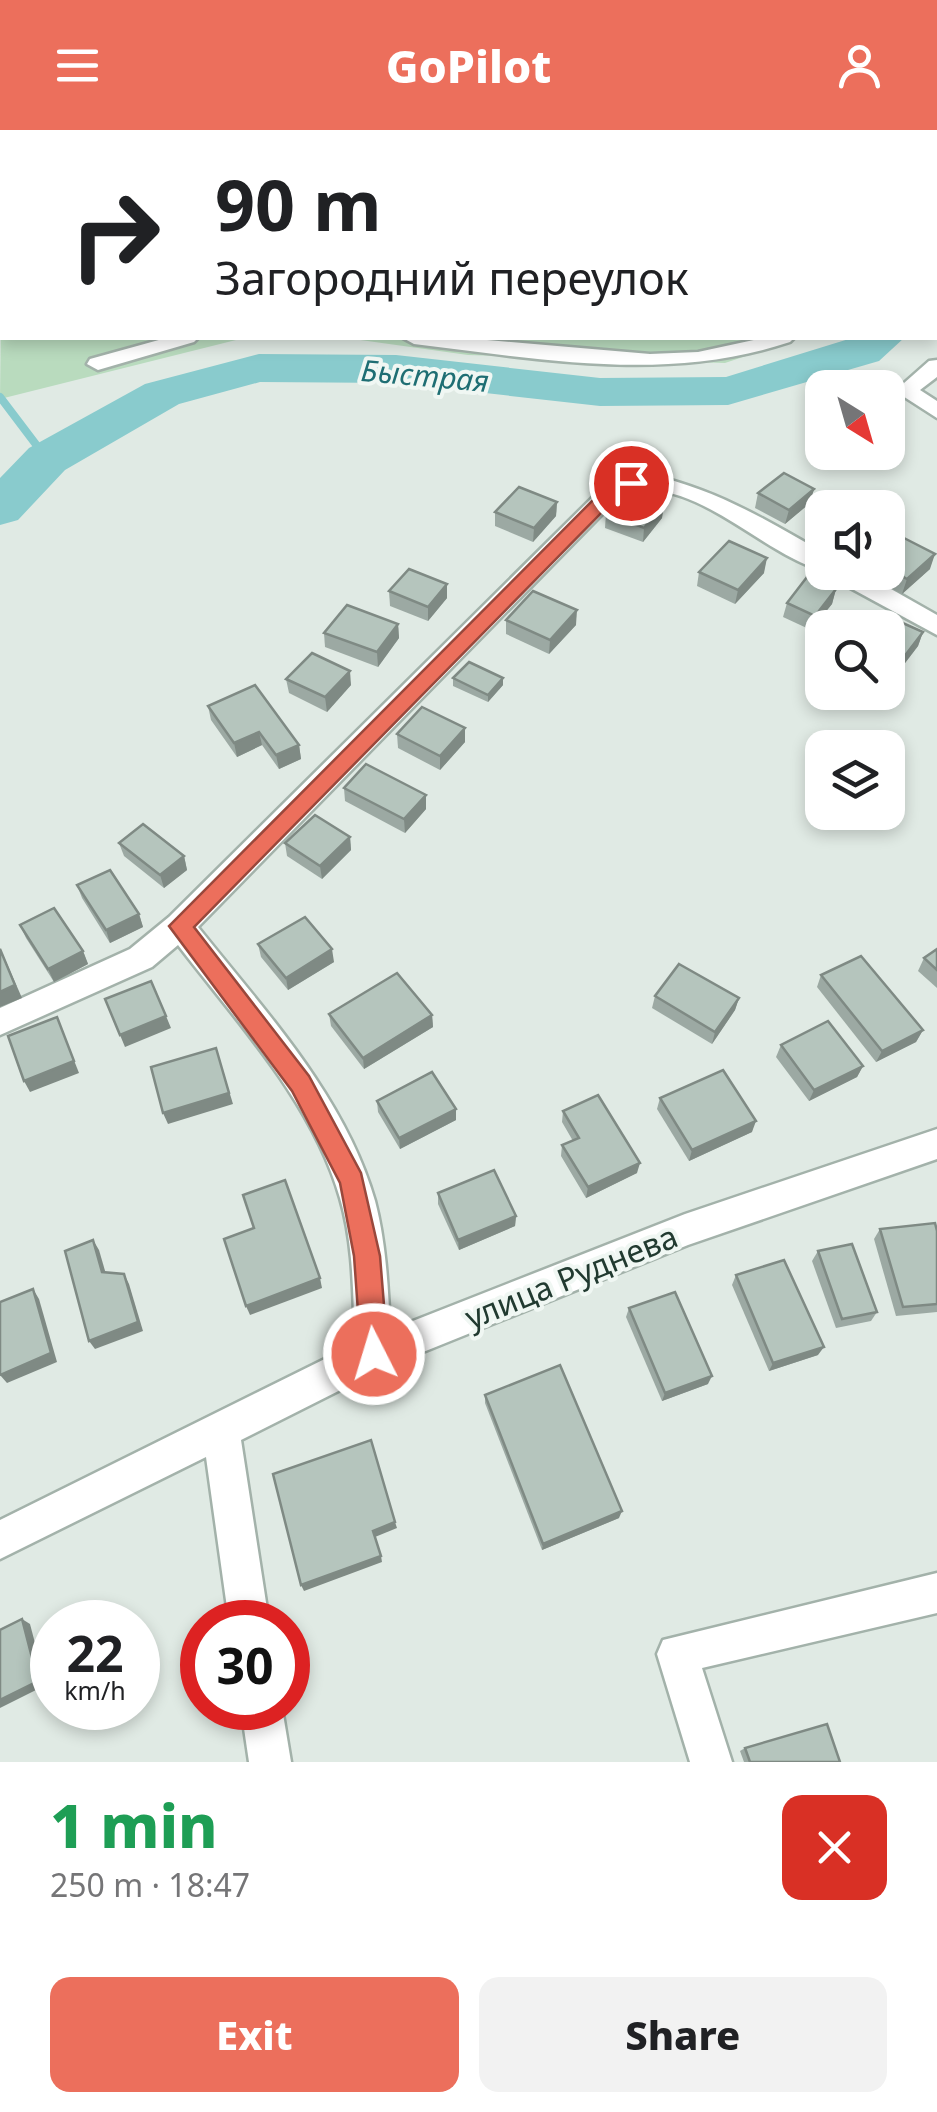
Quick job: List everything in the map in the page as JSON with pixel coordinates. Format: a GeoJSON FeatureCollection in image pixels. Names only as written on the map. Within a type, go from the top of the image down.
{"type":"FeatureCollection","features":[{"type":"Feature","properties":{"kind":"street"},"geometry":{"type":"LineString","coordinates":[[98,364],[180,340]]}},
{"type":"Feature","properties":{"kind":"street"},"geometry":{"type":"LineString","coordinates":[[434,340],[632,360],[751,352],[778,340]]}},
{"type":"Feature","properties":{"kind":"street"},"geometry":{"type":"LineString","coordinates":[[937,366],[906,392],[937,411]]}},
{"type":"Feature","properties":{"kind":"street"},"geometry":{"type":"LineString","coordinates":[[0,1022],[141,958],[180,926],[609,494],[631,483],[672,486],[726,509],[805,553]]}},
{"type":"Feature","properties":{"kind":"street"},"geometry":{"type":"LineString","coordinates":[[873,590],[937,626]]}},
{"type":"Feature","properties":{"kind":"street"},"geometry":{"type":"LineString","coordinates":[[180,926],[301,1084],[352,1181],[367,1256],[374,1354]]}},
{"type":"Feature","properties":{"kind":"street","name":"улица Руднева"},"geometry":{"type":"LineString","coordinates":[[0,1540],[374,1354],[685,1230],[937,1144]]}},
{"type":"Feature","properties":{"kind":"street"},"geometry":{"type":"LineString","coordinates":[[221,1430],[246,1600]]}},
{"type":"Feature","properties":{"kind":"street"},"geometry":{"type":"LineString","coordinates":[[711,1762],[676,1654],[937,1593]]}},
{"type":"Feature","properties":{"kind":"street"},"geometry":{"type":"LineString","coordinates":[[265,1730],[270,1762]]}},
{"type":"Feature","properties":{"kind":"green space"},"geometry":{"type":"Polygon","coordinates":[[[1,340],[236,340],[0,399],[1,340]]]}},
{"type":"Feature","properties":{"kind":"green space"},"geometry":{"type":"Polygon","coordinates":[[[360,340],[794,340],[725,363],[468,355],[360,340]]]}},
{"type":"Feature","properties":{"kind":"building"},"geometry":{"type":"Polygon","coordinates":[[[784,473],[814,489],[805,490],[805,497],[789,510],[758,493],[784,473]]]}},
{"type":"Feature","properties":{"kind":"building"},"geometry":{"type":"Polygon","coordinates":[[[519,487],[557,502],[534,528],[495,512],[519,487]]]}},
{"type":"Feature","properties":{"kind":"building"},"geometry":{"type":"Polygon","coordinates":[[[627,489],[664,503],[644,528],[606,513],[627,489]]]}},
{"type":"Feature","properties":{"kind":"building"},"geometry":{"type":"Polygon","coordinates":[[[905,539],[935,554],[905,578],[905,539]]]}},
{"type":"Feature","properties":{"kind":"building"},"geometry":{"type":"Polygon","coordinates":[[[729,541],[767,558],[738,590],[699,572],[729,541]]]}},
{"type":"Feature","properties":{"kind":"building"},"geometry":{"type":"Polygon","coordinates":[[[409,569],[447,584],[428,607],[389,591],[409,569]]]}},
{"type":"Feature","properties":{"kind":"building"},"geometry":{"type":"Polygon","coordinates":[[[805,580],[805,590],[835,590],[820,610],[805,611],[787,603],[805,580]]]}},
{"type":"Feature","properties":{"kind":"building"},"geometry":{"type":"Polygon","coordinates":[[[533,591],[577,610],[550,640],[506,620],[533,591]]]}},
{"type":"Feature","properties":{"kind":"building"},"geometry":{"type":"Polygon","coordinates":[[[347,605],[398,624],[377,652],[324,633],[347,605]]]}},
{"type":"Feature","properties":{"kind":"building"},"geometry":{"type":"Polygon","coordinates":[[[905,624],[923,632],[905,656],[905,624]]]}},
{"type":"Feature","properties":{"kind":"building"},"geometry":{"type":"Polygon","coordinates":[[[312,653],[350,671],[325,697],[286,679],[312,653]]]}},
{"type":"Feature","properties":{"kind":"building"},"geometry":{"type":"Polygon","coordinates":[[[469,662],[503,678],[488,695],[453,678],[469,662]]]}},
{"type":"Feature","properties":{"kind":"building"},"geometry":{"type":"Polygon","coordinates":[[[255,685],[299,745],[276,755],[259,732],[234,743],[208,706],[255,685]]]}},
{"type":"Feature","properties":{"kind":"building"},"geometry":{"type":"Polygon","coordinates":[[[422,707],[465,728],[440,756],[397,734],[422,707]]]}},
{"type":"Feature","properties":{"kind":"building"},"geometry":{"type":"Polygon","coordinates":[[[366,764],[426,795],[404,819],[344,788],[366,764]]]}},
{"type":"Feature","properties":{"kind":"building"},"geometry":{"type":"Polygon","coordinates":[[[315,815],[350,837],[320,866],[285,843],[315,815]]]}},
{"type":"Feature","properties":{"kind":"building"},"geometry":{"type":"Polygon","coordinates":[[[143,824],[184,856],[160,875],[119,843],[143,824]]]}},
{"type":"Feature","properties":{"kind":"building"},"geometry":{"type":"Polygon","coordinates":[[[110,870],[139,914],[106,930],[77,885],[110,870]]]}},
{"type":"Feature","properties":{"kind":"building"},"geometry":{"type":"Polygon","coordinates":[[[54,908],[83,951],[48,969],[20,925],[54,908]]]}},
{"type":"Feature","properties":{"kind":"building"},"geometry":{"type":"Polygon","coordinates":[[[305,917],[332,949],[286,978],[258,944],[305,917]]]}},
{"type":"Feature","properties":{"kind":"building"},"geometry":{"type":"Polygon","coordinates":[[[0,949],[15,985],[0,992],[0,949]]]}},
{"type":"Feature","properties":{"kind":"building"},"geometry":{"type":"Polygon","coordinates":[[[937,949],[937,970],[924,958],[937,949]]]}},
{"type":"Feature","properties":{"kind":"building"},"geometry":{"type":"Polygon","coordinates":[[[861,956],[923,1030],[882,1051],[821,975],[861,956]]]}},
{"type":"Feature","properties":{"kind":"building"},"geometry":{"type":"Polygon","coordinates":[[[679,964],[739,998],[715,1032],[655,996],[679,964]]]}},
{"type":"Feature","properties":{"kind":"building"},"geometry":{"type":"Polygon","coordinates":[[[397,973],[432,1015],[363,1058],[329,1014],[397,973]]]}},
{"type":"Feature","properties":{"kind":"building"},"geometry":{"type":"Polygon","coordinates":[[[151,981],[166,1016],[120,1035],[105,999],[151,981]]]}},
{"type":"Feature","properties":{"kind":"building"},"geometry":{"type":"Polygon","coordinates":[[[57,1017],[74,1061],[24,1081],[8,1036],[57,1017]]]}},
{"type":"Feature","properties":{"kind":"building"},"geometry":{"type":"Polygon","coordinates":[[[828,1021],[863,1066],[814,1090],[781,1045],[828,1021]]]}},
{"type":"Feature","properties":{"kind":"building"},"geometry":{"type":"Polygon","coordinates":[[[216,1048],[229,1093],[163,1113],[151,1067],[216,1048]]]}},
{"type":"Feature","properties":{"kind":"building"},"geometry":{"type":"Polygon","coordinates":[[[723,1070],[756,1121],[692,1150],[660,1098],[723,1070]]]}},
{"type":"Feature","properties":{"kind":"building"},"geometry":{"type":"Polygon","coordinates":[[[432,1072],[456,1109],[399,1138],[377,1101],[432,1072]]]}},
{"type":"Feature","properties":{"kind":"building"},"geometry":{"type":"Polygon","coordinates":[[[598,1095],[640,1163],[588,1187],[562,1145],[579,1138],[563,1111],[598,1095]]]}},
{"type":"Feature","properties":{"kind":"building"},"geometry":{"type":"Polygon","coordinates":[[[494,1170],[516,1216],[458,1240],[438,1193],[494,1170]]]}},
{"type":"Feature","properties":{"kind":"building"},"geometry":{"type":"Polygon","coordinates":[[[285,1180],[320,1278],[246,1306],[224,1239],[254,1228],[243,1195],[285,1180]]]}},
{"type":"Feature","properties":{"kind":"building"},"geometry":{"type":"Polygon","coordinates":[[[935,1223],[937,1304],[903,1307],[880,1229],[935,1223]]]}},
{"type":"Feature","properties":{"kind":"building"},"geometry":{"type":"Polygon","coordinates":[[[93,1240],[102,1272],[124,1274],[138,1322],[89,1341],[65,1251],[93,1240]]]}},
{"type":"Feature","properties":{"kind":"building"},"geometry":{"type":"Polygon","coordinates":[[[852,1244],[877,1312],[842,1319],[818,1251],[852,1244]]]}},
{"type":"Feature","properties":{"kind":"building"},"geometry":{"type":"Polygon","coordinates":[[[784,1260],[824,1347],[773,1363],[736,1275],[784,1260]]]}},
{"type":"Feature","properties":{"kind":"building"},"geometry":{"type":"Polygon","coordinates":[[[33,1289],[51,1353],[0,1375],[0,1302],[33,1289]]]}},
{"type":"Feature","properties":{"kind":"building"},"geometry":{"type":"Polygon","coordinates":[[[675,1292],[712,1376],[665,1393],[629,1308],[675,1292]]]}},
{"type":"Feature","properties":{"kind":"building"},"geometry":{"type":"Polygon","coordinates":[[[560,1365],[622,1511],[543,1544],[485,1395],[560,1365]]]}},
{"type":"Feature","properties":{"kind":"building"},"geometry":{"type":"Polygon","coordinates":[[[371,1440],[395,1522],[373,1531],[381,1556],[301,1585],[273,1474],[371,1440]]]}},
{"type":"Feature","properties":{"kind":"building"},"geometry":{"type":"Polygon","coordinates":[[[22,1619],[30,1650],[30,1685],[0,1700],[0,1630],[22,1619]]]}},
{"type":"Feature","properties":{"kind":"building"},"geometry":{"type":"Polygon","coordinates":[[[827,1724],[840,1762],[750,1762],[745,1748],[827,1724]]]}},
{"type":"Feature","properties":{"kind":"waterway","name":"Быстрая"},"geometry":{"type":"LineString","coordinates":[[0,508],[47,459],[162,394],[259,368],[396,369],[600,392],[728,391],[863,351],[878,340]]}},
{"type":"Feature","properties":{"kind":"waterway"},"geometry":{"type":"LineString","coordinates":[[0,397],[47,459]]}},
{"type":"Feature","properties":{"kind":"route"},"geometry":{"type":"LineString","coordinates":[[374,1354],[367,1256],[352,1181],[301,1084],[180,926],[609,494],[631,483]]}}]}
